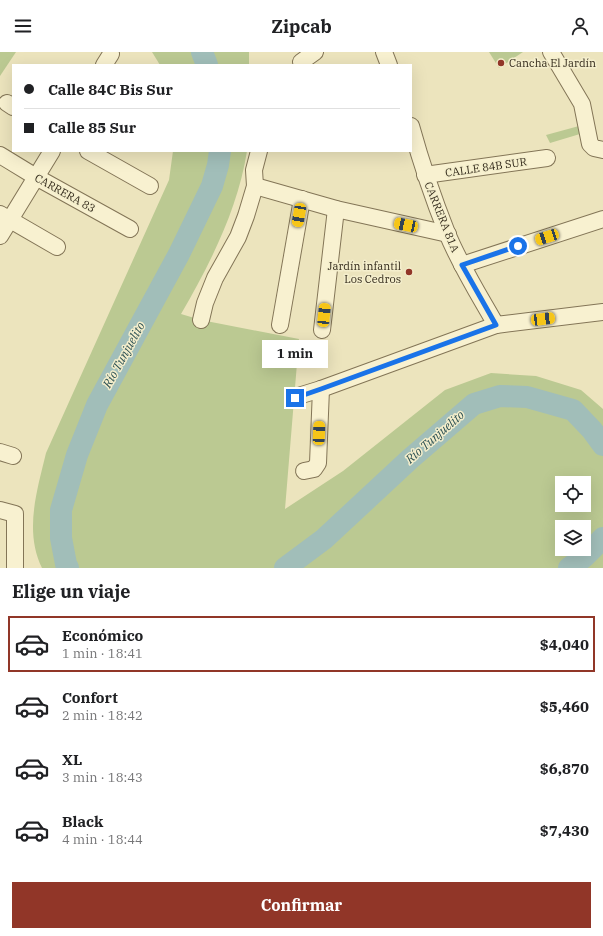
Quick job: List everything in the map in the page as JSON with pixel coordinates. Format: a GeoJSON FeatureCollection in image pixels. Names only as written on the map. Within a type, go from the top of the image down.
{"type":"FeatureCollection","features":[{"type":"Feature","properties":{"kind":"street"},"geometry":{"type":"LineString","coordinates":[[301,62],[315,52]]}},
{"type":"Feature","properties":{"kind":"street"},"geometry":{"type":"LineString","coordinates":[[384,52],[389,64]]}},
{"type":"Feature","properties":{"kind":"street"},"geometry":{"type":"LineString","coordinates":[[551,52],[582,104],[590,144],[598,149]]}},
{"type":"Feature","properties":{"kind":"street","name":"CARRERA 81A"},"geometry":{"type":"LineString","coordinates":[[412,130],[425,175],[448,234],[462,265],[496,325]]}},
{"type":"Feature","properties":{"kind":"street"},"geometry":{"type":"LineString","coordinates":[[0,236],[5,217],[36,177],[51,152]]}},
{"type":"Feature","properties":{"kind":"street"},"geometry":{"type":"LineString","coordinates":[[90,152],[150,186]]}},
{"type":"Feature","properties":{"kind":"street"},"geometry":{"type":"LineString","coordinates":[[201,320],[215,278],[238,237],[255,186],[254,166],[259,152]]}},
{"type":"Feature","properties":{"kind":"street","name":"CARRERA 83"},"geometry":{"type":"LineString","coordinates":[[0,154],[36,177],[130,229]]}},
{"type":"Feature","properties":{"kind":"street","name":"CALLE 84B SUR"},"geometry":{"type":"LineString","coordinates":[[425,175],[547,158]]}},
{"type":"Feature","properties":{"kind":"street"},"geometry":{"type":"LineString","coordinates":[[255,186],[336,209],[448,234]]}},
{"type":"Feature","properties":{"kind":"street"},"geometry":{"type":"LineString","coordinates":[[280,325],[302,199]]}},
{"type":"Feature","properties":{"kind":"street"},"geometry":{"type":"LineString","coordinates":[[322,330],[336,209]]}},
{"type":"Feature","properties":{"kind":"street"},"geometry":{"type":"LineString","coordinates":[[5,217],[56,247]]}},
{"type":"Feature","properties":{"kind":"street"},"geometry":{"type":"LineString","coordinates":[[462,265],[603,219]]}},
{"type":"Feature","properties":{"kind":"street"},"geometry":{"type":"LineString","coordinates":[[295,398],[496,325],[603,312]]}},
{"type":"Feature","properties":{"kind":"street"},"geometry":{"type":"LineString","coordinates":[[304,471],[314,469],[318,463],[321,389]]}},
{"type":"Feature","properties":{"kind":"street"},"geometry":{"type":"LineString","coordinates":[[0,510],[15,514],[16,568]]}},
{"type":"Feature","properties":{"kind":"green space"},"geometry":{"type":"Polygon","coordinates":[[[0,52],[16,52],[0,76],[0,52]]]}},
{"type":"Feature","properties":{"kind":"green space"},"geometry":{"type":"Polygon","coordinates":[[[152,52],[249,52],[249,64],[159,64],[152,52]]]}},
{"type":"Feature","properties":{"kind":"green space","name":"Cancha El Jardín"},"geometry":{"type":"Polygon","coordinates":[[[489,52],[523,52],[499,68],[489,52]]]}},
{"type":"Feature","properties":{"kind":"green space"},"geometry":{"type":"Polygon","coordinates":[[[579,126],[580,134],[550,143],[546,135],[579,126]]]}},
{"type":"Feature","properties":{"kind":"green space"},"geometry":{"type":"Polygon","coordinates":[[[173,152],[247,152],[237,194],[222,236],[181,314],[201,320],[299,339],[285,509],[343,471],[445,390],[491,373],[536,376],[581,390],[603,409],[603,568],[42,568],[34,540],[33,525],[39,482],[46,453],[169,180],[173,152]]]}},
{"type":"Feature","properties":{"kind":"waterway","name":"Río Tunjuelito"},"geometry":{"type":"LineString","coordinates":[[202,52],[207,64]]}},
{"type":"Feature","properties":{"kind":"waterway","name":"Río Tunjuelito"},"geometry":{"type":"LineString","coordinates":[[68,568],[61,538],[61,510],[77,455],[97,405],[179,254],[212,186],[220,152]]}},
{"type":"Feature","properties":{"kind":"waterway","name":"Río Tunjuelito"},"geometry":{"type":"LineString","coordinates":[[285,568],[324,539],[410,459],[474,404],[500,396],[527,397],[573,410],[592,430],[603,445]]}},
{"type":"Feature","properties":{"kind":"waterway","name":"Río Tunjuelito"},"geometry":{"type":"LineString","coordinates":[[569,568],[584,557],[603,538]]}},
{"type":"Feature","properties":{"kind":"place","name":"Cancha El Jardín"},"geometry":{"type":"Point","coordinates":[501,63]}},
{"type":"Feature","properties":{"kind":"place","name":"Jardín infantil Los Cedros"},"geometry":{"type":"Point","coordinates":[409,272]}},
{"type":"Feature","properties":{"kind":"route"},"geometry":{"type":"LineString","coordinates":[[295,398],[496,325],[462,265],[518,246]]}}]}
